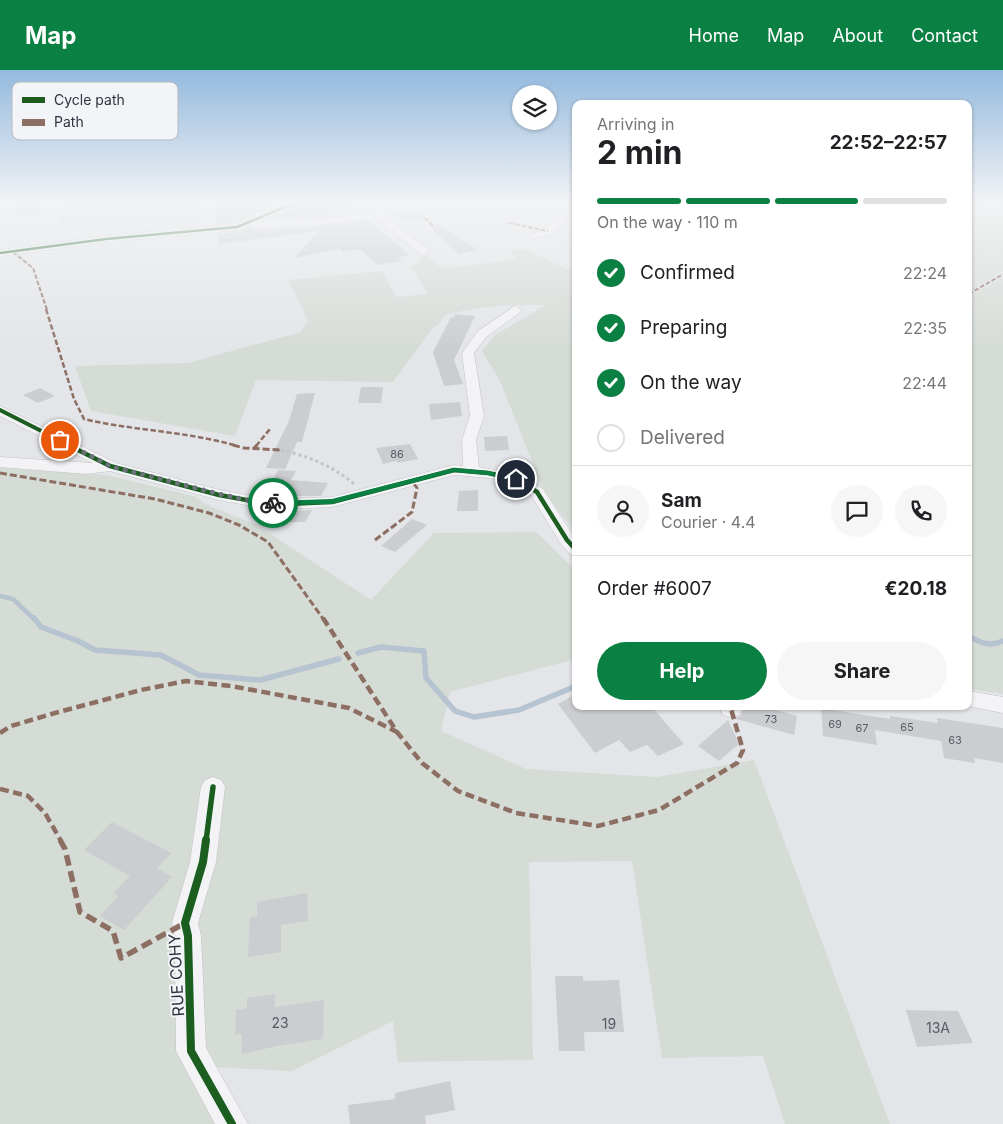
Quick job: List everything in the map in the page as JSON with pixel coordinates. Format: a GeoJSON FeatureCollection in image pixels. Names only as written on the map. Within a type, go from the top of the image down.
{"type":"FeatureCollection","features":[{"type":"Feature","properties":{"kind":"street"},"geometry":{"type":"LineString","coordinates":[[471,471],[468,440],[477,416],[468,353],[482,334],[515,310]]}},
{"type":"Feature","properties":{"kind":"street"},"geometry":{"type":"LineString","coordinates":[[0,410],[110,466],[257,502],[286,504],[332,502],[454,470],[516,479],[537,492],[572,546]]}},
{"type":"Feature","properties":{"kind":"street"},"geometry":{"type":"LineString","coordinates":[[0,462],[86,469],[110,466]]}},
{"type":"Feature","properties":{"kind":"street"},"geometry":{"type":"LineString","coordinates":[[972,699],[1003,704]]}},
{"type":"Feature","properties":{"kind":"street","name":"RUE COHY"},"geometry":{"type":"LineString","coordinates":[[213,787],[203,862],[186,923],[191,1051],[232,1124]]}},
{"type":"Feature","properties":{"kind":"path"},"geometry":{"type":"LineString","coordinates":[[281,450],[312,458],[334,468],[348,478],[362,494]]}},
{"type":"Feature","properties":{"kind":"shaded area"},"geometry":{"type":"Polygon","coordinates":[[[510,252],[531,252],[567,269],[572,269],[572,528],[545,494],[500,381],[482,351],[495,335],[546,305],[496,306],[445,315],[439,324],[431,330],[393,382],[256,380],[235,436],[91,411],[75,366],[188,363],[301,332],[308,320],[288,280],[382,271],[396,297],[428,294],[410,266],[420,264],[418,258],[427,256],[440,267],[449,268],[517,259],[510,252]]]}},
{"type":"Feature","properties":{"kind":"shaded area"},"geometry":{"type":"Polygon","coordinates":[[[972,252],[1003,252],[1003,271],[972,290],[972,252]]]}},
{"type":"Feature","properties":{"kind":"shaded area"},"geometry":{"type":"Polygon","coordinates":[[[1003,276],[1003,694],[972,689],[972,294],[1003,276]]]}},
{"type":"Feature","properties":{"kind":"shaded area"},"geometry":{"type":"Polygon","coordinates":[[[0,468],[106,475],[194,496],[209,506],[255,524],[371,600],[434,533],[536,532],[572,567],[572,660],[450,692],[441,731],[526,769],[657,777],[754,760],[890,1124],[785,1124],[763,1056],[662,1058],[632,861],[529,862],[533,1060],[398,1062],[393,1021],[292,1071],[194,1066],[230,1124],[0,1124],[0,468]]]}},
{"type":"Feature","properties":{"kind":"building"},"geometry":{"type":"Polygon","coordinates":[[[299,252],[324,252],[294,258],[299,252]]]}},
{"type":"Feature","properties":{"kind":"building"},"geometry":{"type":"Polygon","coordinates":[[[363,252],[407,252],[410,255],[397,258],[401,261],[377,265],[363,252]]]}},
{"type":"Feature","properties":{"kind":"building"},"geometry":{"type":"Polygon","coordinates":[[[455,314],[475,316],[454,360],[463,384],[444,386],[433,352],[451,317],[454,318],[455,314]]]}},
{"type":"Feature","properties":{"kind":"building"},"geometry":{"type":"Polygon","coordinates":[[[361,387],[383,387],[381,403],[358,403],[361,387]]]}},
{"type":"Feature","properties":{"kind":"building"},"geometry":{"type":"Polygon","coordinates":[[[40,388],[55,396],[38,403],[23,395],[40,388]]]}},
{"type":"Feature","properties":{"kind":"building"},"geometry":{"type":"Polygon","coordinates":[[[315,393],[302,442],[297,442],[285,469],[266,468],[289,421],[297,394],[315,393]]]}},
{"type":"Feature","properties":{"kind":"building"},"geometry":{"type":"Polygon","coordinates":[[[460,402],[462,416],[431,420],[429,404],[460,402]]]}},
{"type":"Feature","properties":{"kind":"building"},"geometry":{"type":"Polygon","coordinates":[[[507,436],[509,450],[485,451],[484,437],[507,436]]]}},
{"type":"Feature","properties":{"kind":"building"},"geometry":{"type":"Polygon","coordinates":[[[410,444],[418,459],[398,463],[396,461],[383,464],[376,448],[410,444]]]}},
{"type":"Feature","properties":{"kind":"building"},"geometry":{"type":"Polygon","coordinates":[[[278,470],[296,471],[291,480],[328,483],[321,496],[271,496],[272,494],[266,493],[278,470]]]}},
{"type":"Feature","properties":{"kind":"building"},"geometry":{"type":"Polygon","coordinates":[[[478,490],[478,511],[457,511],[459,491],[478,490]]]}},
{"type":"Feature","properties":{"kind":"building"},"geometry":{"type":"Polygon","coordinates":[[[265,509],[286,511],[312,510],[305,522],[273,522],[275,518],[262,518],[265,509]]]}},
{"type":"Feature","properties":{"kind":"building"},"geometry":{"type":"Polygon","coordinates":[[[412,519],[427,525],[395,552],[381,546],[412,519]]]}},
{"type":"Feature","properties":{"kind":"building"},"geometry":{"type":"Polygon","coordinates":[[[572,696],[572,710],[654,710],[684,744],[658,756],[647,745],[630,752],[619,740],[595,753],[558,704],[572,696]]]}},
{"type":"Feature","properties":{"kind":"building"},"geometry":{"type":"Polygon","coordinates":[[[742,710],[776,710],[797,716],[794,735],[733,718],[741,716],[742,710]]]}},
{"type":"Feature","properties":{"kind":"building"},"geometry":{"type":"Polygon","coordinates":[[[821,710],[834,710],[890,719],[890,716],[938,723],[937,718],[1003,728],[1003,763],[974,758],[975,763],[944,758],[941,741],[875,730],[877,745],[823,736],[821,710]]]}},
{"type":"Feature","properties":{"kind":"building"},"geometry":{"type":"Polygon","coordinates":[[[728,720],[739,744],[719,761],[698,746],[728,720]]]}},
{"type":"Feature","properties":{"kind":"building"},"geometry":{"type":"Polygon","coordinates":[[[112,822],[171,853],[157,868],[172,877],[124,930],[100,916],[118,896],[113,893],[130,876],[84,850],[112,822]]]}},
{"type":"Feature","properties":{"kind":"building"},"geometry":{"type":"Polygon","coordinates":[[[307,893],[308,921],[281,925],[281,952],[248,957],[250,918],[257,916],[257,902],[307,893]]]}},
{"type":"Feature","properties":{"kind":"building"},"geometry":{"type":"Polygon","coordinates":[[[555,976],[583,976],[583,981],[619,980],[624,1032],[584,1032],[585,1051],[559,1051],[555,976]]]}},
{"type":"Feature","properties":{"kind":"building"},"geometry":{"type":"Polygon","coordinates":[[[275,994],[275,1007],[324,1000],[323,1039],[242,1054],[242,1034],[235,1035],[236,1010],[247,1008],[247,998],[275,994]]]}},
{"type":"Feature","properties":{"kind":"building"},"geometry":{"type":"Polygon","coordinates":[[[906,1010],[958,1011],[973,1043],[917,1047],[906,1010]]]}},
{"type":"Feature","properties":{"kind":"building"},"geometry":{"type":"Polygon","coordinates":[[[450,1081],[455,1110],[425,1116],[426,1124],[350,1124],[348,1105],[395,1099],[395,1093],[450,1081]]]}},
{"type":"Feature","properties":{"kind":"waterway"},"geometry":{"type":"LineString","coordinates":[[0,596],[13,599],[35,620]]}},
{"type":"Feature","properties":{"kind":"waterway"},"geometry":{"type":"LineString","coordinates":[[34,618],[41,627],[78,641],[95,650],[161,655],[199,675],[260,680],[339,659]]}},
{"type":"Feature","properties":{"kind":"waterway"},"geometry":{"type":"LineString","coordinates":[[972,638],[977,641],[994,644],[1003,641]]}},
{"type":"Feature","properties":{"kind":"waterway"},"geometry":{"type":"LineString","coordinates":[[358,653],[381,647],[424,651],[426,678],[455,711],[474,717],[519,710],[572,688]]}},
{"type":"Feature","properties":{"kind":"marked path"},"geometry":{"type":"LineString","coordinates":[[13,252],[33,268],[74,399],[84,419],[109,425],[213,439],[244,448],[281,450]]}},
{"type":"Feature","properties":{"kind":"marked path"},"geometry":{"type":"LineString","coordinates":[[972,292],[1003,274]]}},
{"type":"Feature","properties":{"kind":"marked path"},"geometry":{"type":"LineString","coordinates":[[253,449],[270,429]]}},
{"type":"Feature","properties":{"kind":"marked path"},"geometry":{"type":"LineString","coordinates":[[0,473],[155,499],[209,513],[239,525],[268,542],[309,597],[397,732],[422,763],[458,791],[516,813],[598,826],[659,810],[737,763],[743,750],[731,710]]}},
{"type":"Feature","properties":{"kind":"marked path"},"geometry":{"type":"LineString","coordinates":[[375,540],[412,512],[417,488],[412,481]]}},
{"type":"Feature","properties":{"kind":"marked path"},"geometry":{"type":"LineString","coordinates":[[0,733],[11,726],[55,713],[141,690],[186,681],[231,686],[349,708],[397,732]]}},
{"type":"Feature","properties":{"kind":"marked path"},"geometry":{"type":"LineString","coordinates":[[0,789],[28,796],[45,813],[65,849],[80,912],[113,931],[121,958],[185,923]]}},
{"type":"Feature","properties":{"kind":"cycle path"},"geometry":{"type":"LineString","coordinates":[[0,253],[6,252]]}},
{"type":"Feature","properties":{"kind":"cycle path"},"geometry":{"type":"LineString","coordinates":[[0,410],[110,466],[219,495],[257,502],[286,504],[332,502],[454,470],[488,473],[516,479],[537,492],[572,546]]}},
{"type":"Feature","properties":{"kind":"cycle path"},"geometry":{"type":"LineString","coordinates":[[213,787],[203,862],[185,923],[188,936],[191,1051],[232,1124]]}},
{"type":"Feature","properties":{"kind":"way so far"},"geometry":{"type":"LineString","coordinates":[[60,440],[110,466],[219,494],[257,502],[273,503]]}},
{"type":"Feature","properties":{"kind":"route"},"geometry":{"type":"LineString","coordinates":[[273,503],[332,502],[454,470],[488,473],[516,479]]}}]}
